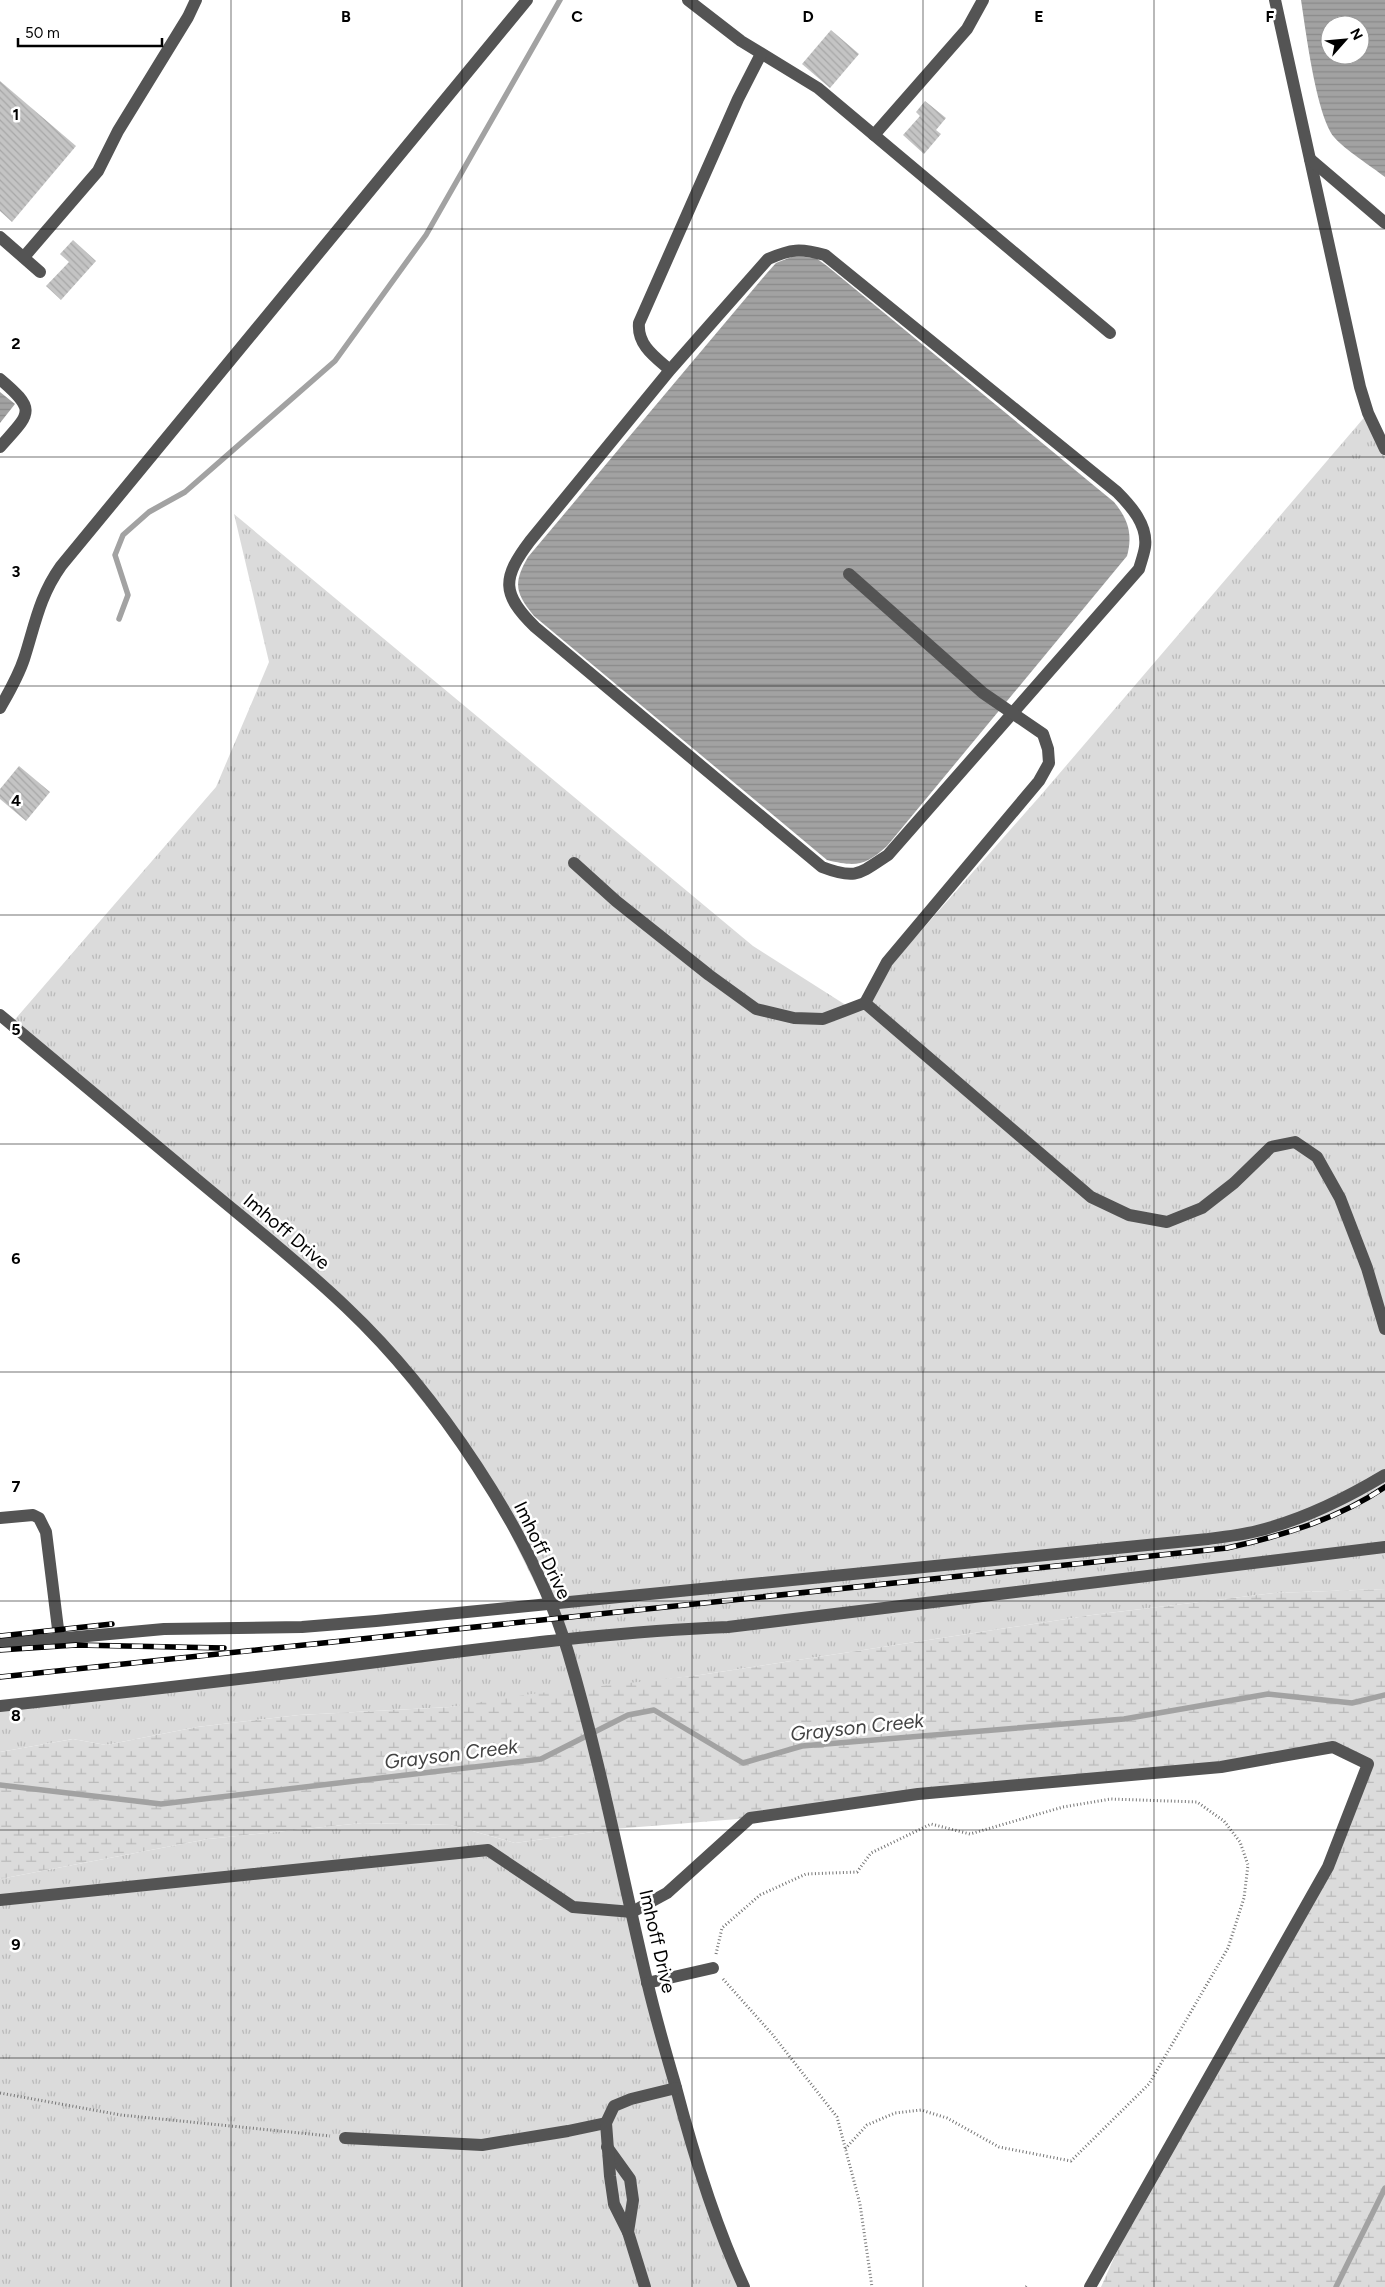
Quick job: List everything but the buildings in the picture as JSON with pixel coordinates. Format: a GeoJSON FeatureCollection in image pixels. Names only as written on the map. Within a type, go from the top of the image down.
{"type":"FeatureCollection","features":[{"type":"Feature","properties":{"kind":"street"},"geometry":{"type":"LineString","coordinates":[[24,257],[98,172],[118,131],[188,17],[196,0]]}},
{"type":"Feature","properties":{"kind":"street"},"geometry":{"type":"LineString","coordinates":[[0,708],[14,685],[24,659],[41,600],[61,566],[527,0]]}},
{"type":"Feature","properties":{"kind":"street"},"geometry":{"type":"LineString","coordinates":[[688,0],[741,41],[812,84],[1110,333]]}},
{"type":"Feature","properties":{"kind":"street"},"geometry":{"type":"LineString","coordinates":[[874,135],[967,29],[983,0]]}},
{"type":"Feature","properties":{"kind":"street"},"geometry":{"type":"LineString","coordinates":[[1275,0],[1360,387],[1368,413],[1385,449]]}},
{"type":"Feature","properties":{"kind":"street"},"geometry":{"type":"LineString","coordinates":[[670,370],[646,348],[638,332],[639,323],[730,116],[761,54]]}},
{"type":"Feature","properties":{"kind":"street"},"geometry":{"type":"LineString","coordinates":[[1310,159],[1385,223]]}},
{"type":"Feature","properties":{"kind":"street"},"geometry":{"type":"LineString","coordinates":[[0,237],[40,272]]}},
{"type":"Feature","properties":{"kind":"street"},"geometry":{"type":"LineString","coordinates":[[805,249],[825,255],[1117,492],[1132,508],[1141,524],[1146,545],[1139,570],[888,855],[862,872],[844,875],[822,866],[520,612],[511,596],[509,582],[515,560],[670,370],[768,259],[788,250],[805,249]]}},
{"type":"Feature","properties":{"kind":"street"},"geometry":{"type":"LineString","coordinates":[[0,379],[19,395],[24,401],[26,409],[21,423],[0,447]]}},
{"type":"Feature","properties":{"kind":"street"},"geometry":{"type":"LineString","coordinates":[[574,863],[616,901],[756,1009],[794,1018],[823,1019],[865,1003],[887,962],[1039,781],[1049,763],[1048,749],[1043,734],[1011,714],[983,693],[849,574]]}},
{"type":"Feature","properties":{"kind":"street"},"geometry":{"type":"LineString","coordinates":[[865,1003],[1091,1196],[1129,1215],[1167,1222],[1202,1208],[1234,1182],[1271,1147],[1295,1142],[1317,1157],[1340,1198],[1367,1268],[1385,1329]]}},
{"type":"Feature","properties":{"kind":"street","name":"Imhoff Drive"},"geometry":{"type":"LineString","coordinates":[[0,1015],[348,1308],[398,1361],[443,1418],[481,1474],[513,1527],[550,1604],[565,1644],[614,1829],[647,1983],[694,2156],[744,2287]]}},
{"type":"Feature","properties":{"kind":"street"},"geometry":{"type":"LineString","coordinates":[[0,1644],[59,1637],[164,1629],[302,1627],[1208,1539],[1257,1531],[1305,1516],[1349,1497],[1385,1475]]}},
{"type":"Feature","properties":{"kind":"street"},"geometry":{"type":"LineString","coordinates":[[0,1518],[34,1515],[44,1524],[59,1637]]}},
{"type":"Feature","properties":{"kind":"street"},"geometry":{"type":"LineString","coordinates":[[0,1706],[406,1658],[565,1644],[728,1626],[1385,1547]]}},
{"type":"Feature","properties":{"kind":"street"},"geometry":{"type":"LineString","coordinates":[[0,1900],[488,1850],[573,1907],[632,1912],[667,1893],[750,1818],[918,1794],[1221,1767],[1333,1747],[1368,1764],[1328,1866],[1090,2287]]}},
{"type":"Feature","properties":{"kind":"street"},"geometry":{"type":"LineString","coordinates":[[647,1983],[713,1968]]}},
{"type":"Feature","properties":{"kind":"street"},"geometry":{"type":"LineString","coordinates":[[645,2287],[628,2232],[614,2204],[606,2123],[614,2106],[631,2099],[676,2088]]}},
{"type":"Feature","properties":{"kind":"street"},"geometry":{"type":"LineString","coordinates":[[345,2138],[482,2145],[606,2123]]}},
{"type":"Feature","properties":{"kind":"street"},"geometry":{"type":"LineString","coordinates":[[607,2147],[630,2179],[633,2200],[628,2232]]}},
{"type":"Feature","properties":{"kind":"path"},"geometry":{"type":"LineString","coordinates":[[845,2149],[867,2125],[895,2113],[921,2110],[947,2118],[999,2147],[1071,2161],[1149,2084],[1228,1948],[1244,1898],[1248,1865],[1240,1842],[1224,1821],[1198,1802],[1101,1800],[1063,1807],[970,1834],[931,1824],[871,1853],[857,1872],[806,1874],[760,1895],[722,1928],[713,1968],[772,2034],[837,2117],[845,2149],[860,2204],[872,2287]]}},
{"type":"Feature","properties":{"kind":"path"},"geometry":{"type":"LineString","coordinates":[[0,2093],[121,2115],[345,2138]]}},
{"type":"Feature","properties":{"kind":"green space"},"geometry":{"type":"Polygon","coordinates":[[[1368,413],[1385,449],[1385,1589],[1274,1593],[1092,1615],[700,1675],[450,1707],[299,1715],[197,1727],[106,1745],[73,1739],[0,1752],[0,1704],[562,1638],[481,1474],[348,1308],[11,1024],[216,787],[269,662],[234,514],[753,946],[852,1009],[1041,795],[1368,413]]]}},
{"type":"Feature","properties":{"kind":"green space"},"geometry":{"type":"Polygon","coordinates":[[[1385,1589],[1385,2287],[1101,2287],[1134,2213],[1328,1867],[1368,1764],[1333,1747],[1221,1767],[750,1818],[614,1829],[515,1843],[451,1825],[362,1823],[208,1839],[0,1879],[0,1752],[73,1739],[106,1745],[197,1727],[299,1715],[450,1707],[531,1694],[700,1675],[1092,1615],[1274,1593],[1385,1589]]]}},
{"type":"Feature","properties":{"kind":"green space"},"geometry":{"type":"Polygon","coordinates":[[[362,1823],[451,1825],[515,1843],[614,1829],[694,2155],[744,2287],[0,2287],[0,1879],[208,1839],[362,1823]]]}},
{"type":"Feature","properties":{"kind":"shaded area"},"geometry":{"type":"Polygon","coordinates":[[[1301,0],[1385,0],[1385,177],[1334,137],[1322,110],[1309,51],[1301,0]]]}},
{"type":"Feature","properties":{"kind":"shaded area"},"geometry":{"type":"Polygon","coordinates":[[[794,256],[816,258],[827,266],[1114,502],[1126,521],[1129,534],[1127,556],[887,846],[872,858],[853,864],[827,860],[534,616],[523,601],[518,588],[520,574],[528,557],[767,273],[776,263],[794,256]]]}},
{"type":"Feature","properties":{"kind":"shaded area"},"geometry":{"type":"Polygon","coordinates":[[[0,392],[15,404],[0,423],[0,392]]]}},
{"type":"Feature","properties":{"kind":"waterway"},"geometry":{"type":"LineString","coordinates":[[119,619],[128,595],[115,555],[123,535],[149,512],[185,492],[335,361],[426,235],[560,0]]}},
{"type":"Feature","properties":{"kind":"waterway","name":"Grayson Creek"},"geometry":{"type":"LineString","coordinates":[[0,1785],[161,1804],[541,1759],[628,1715],[654,1710],[743,1763],[802,1746],[1124,1719],[1268,1694],[1352,1703],[1385,1695]]}},
{"type":"Feature","properties":{"kind":"waterway"},"geometry":{"type":"LineString","coordinates":[[1336,2287],[1385,2188]]}},
{"type":"Feature","properties":{"kind":"railway"},"geometry":{"type":"LineString","coordinates":[[0,1677],[1227,1548],[1309,1525],[1348,1508],[1385,1487]]}},
{"type":"Feature","properties":{"kind":"railway"},"geometry":{"type":"LineString","coordinates":[[0,1636],[112,1624]]}},
{"type":"Feature","properties":{"kind":"railway"},"geometry":{"type":"LineString","coordinates":[[0,1650],[76,1645],[224,1648]]}}]}
